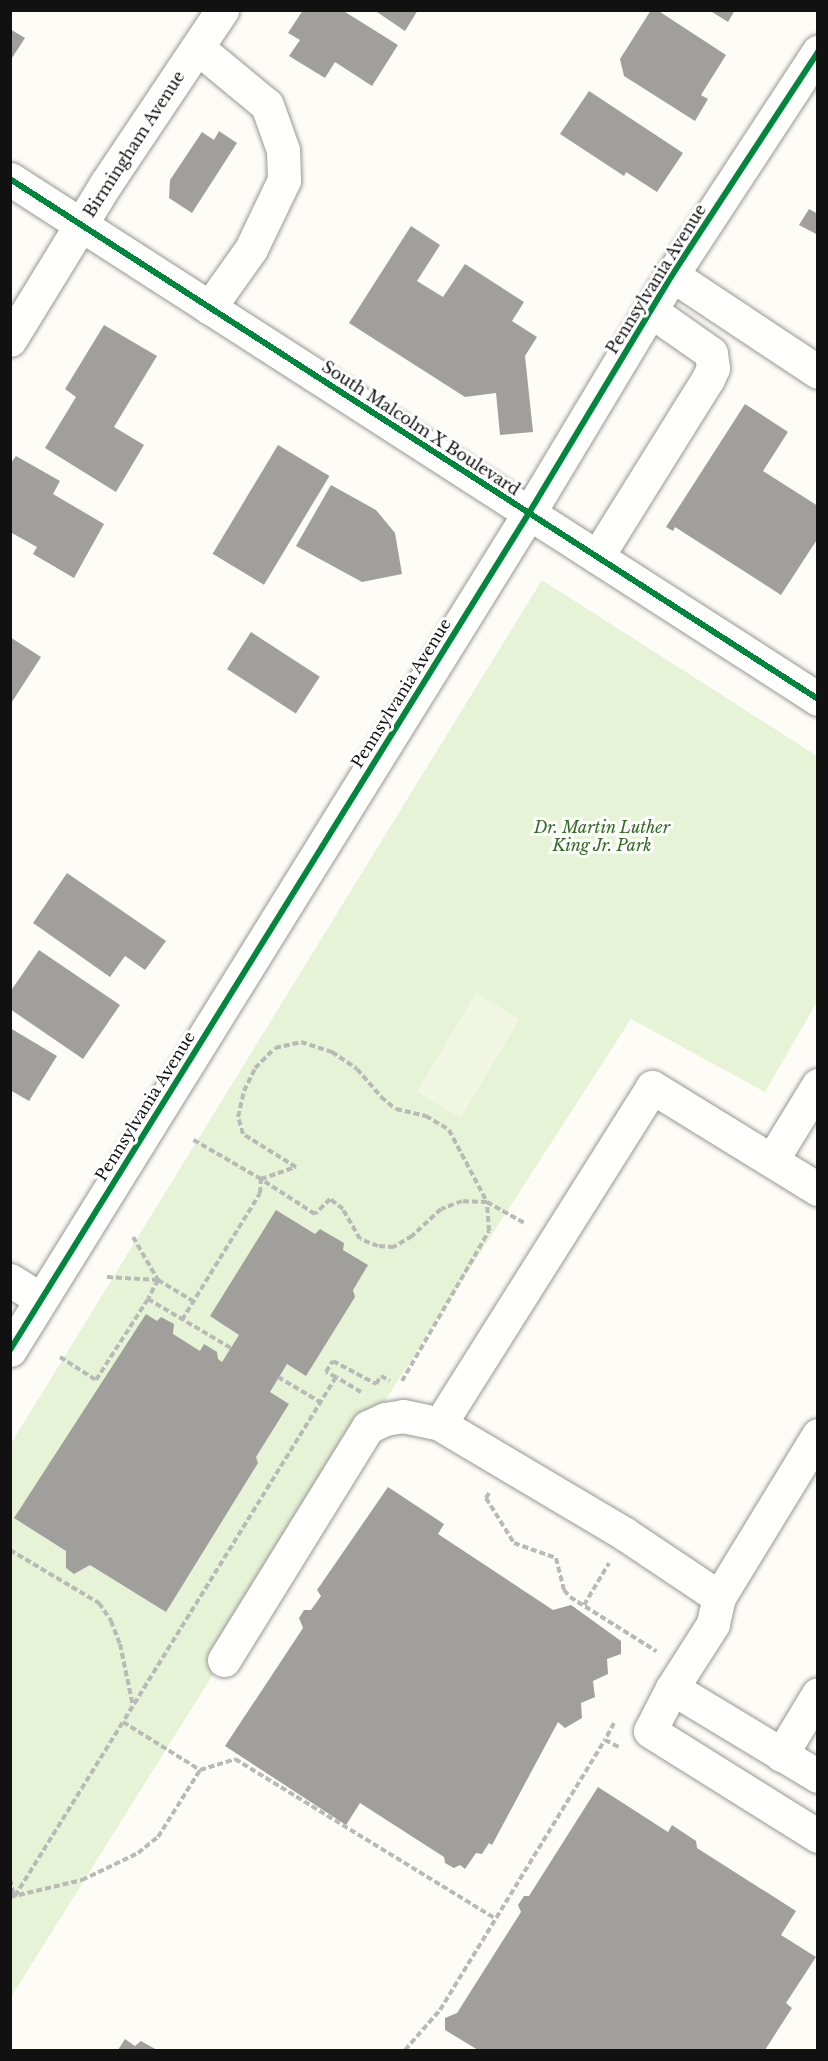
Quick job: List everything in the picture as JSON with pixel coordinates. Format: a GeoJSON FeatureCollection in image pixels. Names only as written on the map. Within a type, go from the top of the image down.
{"type":"FeatureCollection","features":[{"type":"Feature","properties":{"kind":"street","name":"Birmingham Avenue"},"geometry":{"type":"LineString","coordinates":[[10,340],[107,182],[222,10]]}},
{"type":"Feature","properties":{"kind":"street"},"geometry":{"type":"LineString","coordinates":[[198,48],[267,105],[283,150],[284,180],[251,249],[209,308]]}},
{"type":"Feature","properties":{"kind":"street","name":"Pennsylvania Avenue"},"geometry":{"type":"LineString","coordinates":[[10,1350],[529,513],[672,275],[818,52]]}},
{"type":"Feature","properties":{"kind":"street","name":"South Malcolm X Boulevard"},"geometry":{"type":"LineString","coordinates":[[10,179],[597,557],[816,694]]}},
{"type":"Feature","properties":{"kind":"street"},"geometry":{"type":"LineString","coordinates":[[672,275],[818,372]]}},
{"type":"Feature","properties":{"kind":"street"},"geometry":{"type":"LineString","coordinates":[[597,557],[713,368],[711,353],[651,311]]}},
{"type":"Feature","properties":{"kind":"street"},"geometry":{"type":"LineString","coordinates":[[772,1160],[818,1085]]}},
{"type":"Feature","properties":{"kind":"street"},"geometry":{"type":"LineString","coordinates":[[440,1424],[652,1087],[818,1189]]}},
{"type":"Feature","properties":{"kind":"street"},"geometry":{"type":"LineString","coordinates":[[10,1280],[41,1299]]}},
{"type":"Feature","properties":{"kind":"street"},"geometry":{"type":"LineString","coordinates":[[224,1660],[368,1427],[385,1419],[403,1416],[440,1424],[626,1534],[719,1596]]}},
{"type":"Feature","properties":{"kind":"street"},"geometry":{"type":"LineString","coordinates":[[818,1435],[719,1596],[713,1624],[678,1679],[650,1731],[818,1836]]}},
{"type":"Feature","properties":{"kind":"street"},"geometry":{"type":"LineString","coordinates":[[678,1679],[781,1755],[818,1776]]}},
{"type":"Feature","properties":{"kind":"street"},"geometry":{"type":"LineString","coordinates":[[781,1755],[818,1694]]}},
{"type":"Feature","properties":{"kind":"path"},"geometry":{"type":"LineString","coordinates":[[261,1179],[296,1167],[243,1134],[238,1117],[244,1091],[255,1068],[274,1048],[301,1042],[332,1052],[357,1069],[381,1097],[396,1109],[426,1116],[449,1131],[487,1202],[489,1231],[399,1386],[381,1376],[376,1384],[333,1361],[326,1372],[403,1416]]}},
{"type":"Feature","properties":{"kind":"path"},"geometry":{"type":"LineString","coordinates":[[192,1139],[315,1214],[330,1199],[343,1209],[360,1239],[378,1246],[394,1247],[412,1236],[441,1209],[462,1201],[487,1202],[555,1241]]}},
{"type":"Feature","properties":{"kind":"path"},"geometry":{"type":"LineString","coordinates":[[182,1320],[260,1193],[261,1179]]}},
{"type":"Feature","properties":{"kind":"path"},"geometry":{"type":"LineString","coordinates":[[132,1236],[158,1280]]}},
{"type":"Feature","properties":{"kind":"path"},"geometry":{"type":"LineString","coordinates":[[107,1277],[158,1280],[193,1301]]}},
{"type":"Feature","properties":{"kind":"path"},"geometry":{"type":"LineString","coordinates":[[60,1357],[96,1380],[158,1280]]}},
{"type":"Feature","properties":{"kind":"path"},"geometry":{"type":"LineString","coordinates":[[148,1299],[231,1348]]}},
{"type":"Feature","properties":{"kind":"path"},"geometry":{"type":"LineString","coordinates":[[278,1377],[320,1402]]}},
{"type":"Feature","properties":{"kind":"path"},"geometry":{"type":"LineString","coordinates":[[12,1897],[133,1707],[336,1377]]}},
{"type":"Feature","properties":{"kind":"path"},"geometry":{"type":"LineString","coordinates":[[500,1498],[490,1492],[486,1498],[514,1543],[556,1558],[564,1590],[654,1650],[678,1679]]}},
{"type":"Feature","properties":{"kind":"path"},"geometry":{"type":"LineString","coordinates":[[584,1605],[626,1534]]}},
{"type":"Feature","properties":{"kind":"path"},"geometry":{"type":"LineString","coordinates":[[10,1550],[99,1603],[111,1620],[120,1644],[133,1707]]}},
{"type":"Feature","properties":{"kind":"path"},"geometry":{"type":"LineString","coordinates":[[599,1558],[618,1569]]}},
{"type":"Feature","properties":{"kind":"path"},"geometry":{"type":"LineString","coordinates":[[654,1650],[659,1641]]}},
{"type":"Feature","properties":{"kind":"path"},"geometry":{"type":"LineString","coordinates":[[123,1722],[200,1770]]}},
{"type":"Feature","properties":{"kind":"path"},"geometry":{"type":"LineString","coordinates":[[405,2050],[440,2010],[605,1740]]}},
{"type":"Feature","properties":{"kind":"path"},"geometry":{"type":"LineString","coordinates":[[12,1897],[82,1880],[138,1853],[158,1837],[200,1770],[235,1759],[496,1919]]}},
{"type":"Feature","properties":{"kind":"path"},"geometry":{"type":"LineString","coordinates":[[10,1879],[12,1897]]}},
{"type":"Feature","properties":{"kind":"green space","name":"Dr. Martin Luther King Jr. Park"},"geometry":{"type":"Polygon","coordinates":[[[542,580],[817,756],[817,1002],[765,1092],[631,1019],[368,1427],[11,1997],[10,1445],[542,580]]]}},
{"type":"Feature","properties":{"kind":"green space"},"geometry":{"type":"Polygon","coordinates":[[[476,993],[520,1019],[460,1118],[417,1092],[476,993]]]}},
{"type":"Feature","properties":{"kind":"building"},"geometry":{"type":"Polygon","coordinates":[[[303,10],[342,10],[398,45],[372,86],[335,62],[325,78],[289,56],[300,40],[288,33],[303,10]]]}},
{"type":"Feature","properties":{"kind":"building"},"geometry":{"type":"Polygon","coordinates":[[[374,10],[418,10],[405,31],[374,10]]]}},
{"type":"Feature","properties":{"kind":"building"},"geometry":{"type":"Polygon","coordinates":[[[651,10],[657,10],[726,55],[701,95],[708,99],[695,121],[624,76],[620,59],[651,10]]]}},
{"type":"Feature","properties":{"kind":"building"},"geometry":{"type":"Polygon","coordinates":[[[709,10],[735,10],[728,22],[709,10]]]}},
{"type":"Feature","properties":{"kind":"building"},"geometry":{"type":"Polygon","coordinates":[[[10,29],[25,38],[10,61],[10,29]]]}},
{"type":"Feature","properties":{"kind":"building"},"geometry":{"type":"Polygon","coordinates":[[[589,91],[683,153],[657,192],[626,172],[624,176],[560,134],[589,91]]]}},
{"type":"Feature","properties":{"kind":"building"},"geometry":{"type":"Polygon","coordinates":[[[219,131],[237,143],[192,213],[169,198],[170,180],[202,132],[214,140],[219,131]]]}},
{"type":"Feature","properties":{"kind":"building"},"geometry":{"type":"Polygon","coordinates":[[[809,209],[818,214],[818,235],[799,225],[809,209]]]}},
{"type":"Feature","properties":{"kind":"building"},"geometry":{"type":"Polygon","coordinates":[[[411,226],[440,245],[417,281],[443,297],[465,264],[524,302],[512,321],[537,337],[525,356],[533,432],[500,435],[496,393],[465,397],[349,323],[411,226]]]}},
{"type":"Feature","properties":{"kind":"building"},"geometry":{"type":"Polygon","coordinates":[[[104,325],[157,356],[114,427],[144,445],[116,492],[45,448],[76,397],[65,389],[104,325]]]}},
{"type":"Feature","properties":{"kind":"building"},"geometry":{"type":"Polygon","coordinates":[[[745,404],[788,432],[763,471],[818,506],[818,538],[781,595],[675,527],[673,531],[666,527],[745,404]]]}},
{"type":"Feature","properties":{"kind":"building"},"geometry":{"type":"Polygon","coordinates":[[[278,445],[329,476],[264,585],[213,554],[278,445]]]}},
{"type":"Feature","properties":{"kind":"building"},"geometry":{"type":"Polygon","coordinates":[[[16,456],[60,481],[53,494],[104,524],[74,578],[33,554],[37,547],[10,532],[10,464],[16,456]]]}},
{"type":"Feature","properties":{"kind":"building"},"geometry":{"type":"Polygon","coordinates":[[[331,485],[376,510],[395,533],[402,574],[362,582],[296,546],[331,485]]]}},
{"type":"Feature","properties":{"kind":"building"},"geometry":{"type":"Polygon","coordinates":[[[251,632],[320,677],[296,714],[227,669],[251,632]]]}},
{"type":"Feature","properties":{"kind":"building"},"geometry":{"type":"Polygon","coordinates":[[[10,637],[41,657],[10,705],[10,637]]]}},
{"type":"Feature","properties":{"kind":"building"},"geometry":{"type":"Polygon","coordinates":[[[67,873],[166,941],[145,970],[125,956],[110,977],[33,923],[67,873]]]}},
{"type":"Feature","properties":{"kind":"building"},"geometry":{"type":"Polygon","coordinates":[[[39,950],[120,1005],[83,1059],[10,1009],[10,992],[39,950]]]}},
{"type":"Feature","properties":{"kind":"building"},"geometry":{"type":"Polygon","coordinates":[[[10,1028],[57,1056],[29,1101],[10,1090],[10,1028]]]}},
{"type":"Feature","properties":{"kind":"building"},"geometry":{"type":"Polygon","coordinates":[[[276,1210],[315,1234],[320,1229],[344,1243],[343,1250],[368,1265],[353,1290],[355,1297],[306,1376],[287,1364],[270,1392],[289,1404],[256,1457],[258,1463],[166,1612],[90,1565],[74,1574],[66,1568],[66,1551],[14,1518],[146,1314],[157,1321],[161,1317],[174,1324],[173,1334],[200,1351],[204,1344],[217,1352],[218,1359],[222,1362],[239,1335],[210,1316],[276,1210]]]}},
{"type":"Feature","properties":{"kind":"building"},"geometry":{"type":"Polygon","coordinates":[[[388,1487],[444,1524],[438,1534],[553,1610],[571,1605],[621,1641],[621,1654],[607,1659],[608,1674],[593,1681],[595,1697],[581,1703],[582,1718],[565,1728],[558,1722],[492,1845],[489,1843],[482,1854],[476,1853],[465,1869],[460,1865],[454,1868],[445,1863],[444,1857],[360,1803],[346,1825],[225,1746],[303,1628],[299,1618],[304,1610],[311,1610],[321,1596],[317,1590],[388,1487]]]}},
{"type":"Feature","properties":{"kind":"building"},"geometry":{"type":"Polygon","coordinates":[[[598,1787],[668,1832],[672,1825],[696,1841],[697,1848],[796,1911],[781,1935],[816,1957],[786,2003],[792,2008],[765,2050],[478,2050],[445,2030],[445,2018],[457,2013],[521,1912],[518,1905],[524,1896],[529,1896],[598,1787]]]}},
{"type":"Feature","properties":{"kind":"building"},"geometry":{"type":"Polygon","coordinates":[[[125,2039],[135,2046],[141,2041],[157,2050],[118,2050],[125,2039]]]}},
{"type":"Feature","properties":{"kind":"cycle path"},"geometry":{"type":"LineString","coordinates":[[10,1350],[529,513],[672,275],[818,52]]}},
{"type":"Feature","properties":{"kind":"cycle path"},"geometry":{"type":"LineString","coordinates":[[10,179],[818,699]]}}]}
